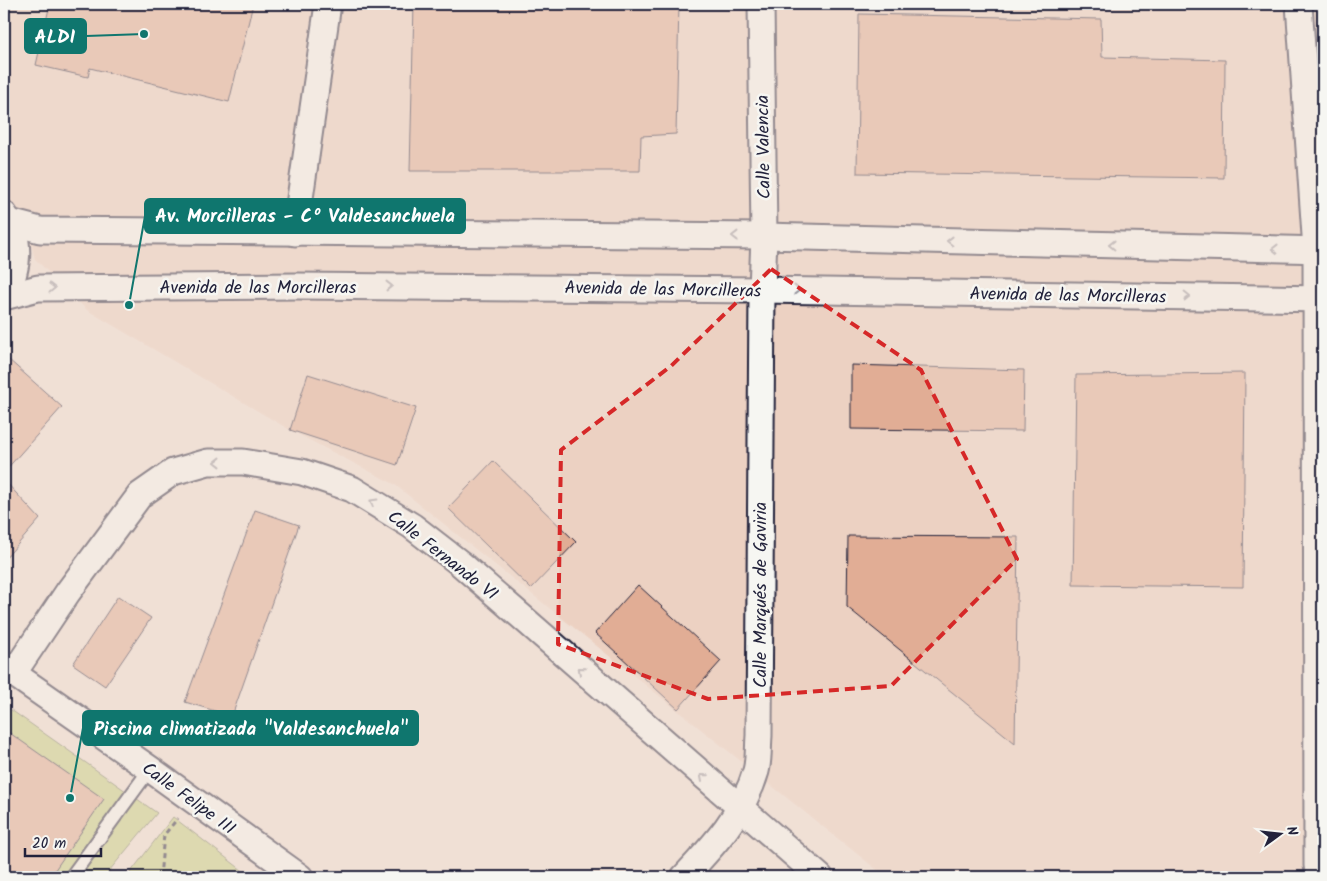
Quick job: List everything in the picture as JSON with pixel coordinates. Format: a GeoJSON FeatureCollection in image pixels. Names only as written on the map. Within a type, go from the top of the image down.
{"type":"FeatureCollection","features":[{"type":"Feature","properties":{"kind":"street"},"geometry":{"type":"LineString","coordinates":[[295,233],[328,4]]}},
{"type":"Feature","properties":{"kind":"street","name":"Calle Valencia"},"geometry":{"type":"LineString","coordinates":[[761,4],[764,236],[762,290]]}},
{"type":"Feature","properties":{"kind":"street"},"geometry":{"type":"LineString","coordinates":[[1298,4],[1320,250],[1317,866],[1323,875]]}},
{"type":"Feature","properties":{"kind":"street"},"geometry":{"type":"LineString","coordinates":[[7,218],[40,230],[764,236],[1320,250]]}},
{"type":"Feature","properties":{"kind":"street"},"geometry":{"type":"LineString","coordinates":[[4,297],[13,280],[17,260],[16,241],[7,218]]}},
{"type":"Feature","properties":{"kind":"street","name":"Avenida de las Morcilleras"},"geometry":{"type":"LineString","coordinates":[[4,297],[38,288],[267,286],[762,290],[1320,299]]}},
{"type":"Feature","properties":{"kind":"street","name":"Calle Marqués de Gaviria"},"geometry":{"type":"LineString","coordinates":[[684,877],[708,851],[740,809],[756,770],[759,736],[762,290]]}},
{"type":"Feature","properties":{"kind":"street","name":"Calle Fernando VI"},"geometry":{"type":"LineString","coordinates":[[9,670],[140,494],[158,481],[173,472],[208,462],[243,462],[302,472],[352,490],[412,526],[461,564],[820,877]]}},
{"type":"Feature","properties":{"kind":"street","name":"Calle Felipe III"},"geometry":{"type":"LineString","coordinates":[[9,670],[300,877]]}},
{"type":"Feature","properties":{"kind":"lane"},"geometry":{"type":"LineString","coordinates":[[72,877],[150,769]]}},
{"type":"Feature","properties":{"kind":"path"},"geometry":{"type":"LineString","coordinates":[[160,877],[164,835],[194,801]]}},
{"type":"Feature","properties":{"kind":"highlighted area"},"geometry":{"type":"Polygon","coordinates":[[[771,269],[921,370],[1017,559],[891,686],[708,699],[558,644],[561,450],[671,366],[771,269]]]}},
{"type":"Feature","properties":{"kind":"shaded area"},"geometry":{"type":"Polygon","coordinates":[[[4,4],[1323,4],[1323,877],[886,877],[394,484],[290,430],[87,310],[35,259],[23,214],[4,195],[4,4]]]}},
{"type":"Feature","properties":{"kind":"green space"},"geometry":{"type":"Polygon","coordinates":[[[4,705],[157,813],[104,877],[4,877],[4,705]]]}},
{"type":"Feature","properties":{"kind":"green space"},"geometry":{"type":"Polygon","coordinates":[[[173,817],[251,877],[127,877],[173,817]]]}},
{"type":"Feature","properties":{"kind":"building"},"geometry":{"type":"Polygon","coordinates":[[[50,4],[253,4],[229,102],[90,68],[88,77],[36,65],[50,4]]]}},
{"type":"Feature","properties":{"kind":"building"},"geometry":{"type":"Polygon","coordinates":[[[414,4],[679,4],[676,134],[641,136],[640,171],[410,171],[414,4]]]}},
{"type":"Feature","properties":{"kind":"building"},"geometry":{"type":"Polygon","coordinates":[[[859,14],[1101,19],[1102,57],[1225,60],[1224,178],[857,173],[859,14]]]}},
{"type":"Feature","properties":{"kind":"building"},"geometry":{"type":"Polygon","coordinates":[[[8,359],[62,407],[4,472],[4,365],[8,359]]]}},
{"type":"Feature","properties":{"kind":"building"},"geometry":{"type":"Polygon","coordinates":[[[851,365],[1024,370],[1023,431],[851,429],[851,365]]]}},
{"type":"Feature","properties":{"kind":"building"},"geometry":{"type":"Polygon","coordinates":[[[1245,373],[1243,587],[1073,585],[1076,375],[1245,373]]]}},
{"type":"Feature","properties":{"kind":"building"},"geometry":{"type":"Polygon","coordinates":[[[308,374],[416,408],[397,465],[290,430],[308,374]]]}},
{"type":"Feature","properties":{"kind":"building"},"geometry":{"type":"Polygon","coordinates":[[[493,461],[576,542],[531,589],[448,508],[493,461]]]}},
{"type":"Feature","properties":{"kind":"building"},"geometry":{"type":"Polygon","coordinates":[[[4,480],[40,519],[4,560],[4,480]]]}},
{"type":"Feature","properties":{"kind":"building"},"geometry":{"type":"Polygon","coordinates":[[[255,510],[299,525],[232,716],[185,702],[255,510]]]}},
{"type":"Feature","properties":{"kind":"building"},"geometry":{"type":"Polygon","coordinates":[[[848,536],[1018,537],[1015,743],[847,607],[848,536]]]}},
{"type":"Feature","properties":{"kind":"building"},"geometry":{"type":"Polygon","coordinates":[[[638,585],[721,661],[678,709],[595,633],[638,585]]]}},
{"type":"Feature","properties":{"kind":"building"},"geometry":{"type":"Polygon","coordinates":[[[118,596],[151,618],[105,686],[73,664],[118,596]]]}},
{"type":"Feature","properties":{"kind":"building"},"geometry":{"type":"Polygon","coordinates":[[[4,729],[104,799],[50,877],[4,877],[4,729]]]}},
{"type":"Feature","properties":{"kind":"place","name":"ALDI"},"geometry":{"type":"Point","coordinates":[144,34]}},
{"type":"Feature","properties":{"kind":"place","name":"Av. Morcilleras - Cº Valdesanchuela"},"geometry":{"type":"Point","coordinates":[129,305]}},
{"type":"Feature","properties":{"kind":"place","name":"Piscina climatizada \"Valdesanchuela\""},"geometry":{"type":"Point","coordinates":[70,798]}}]}
